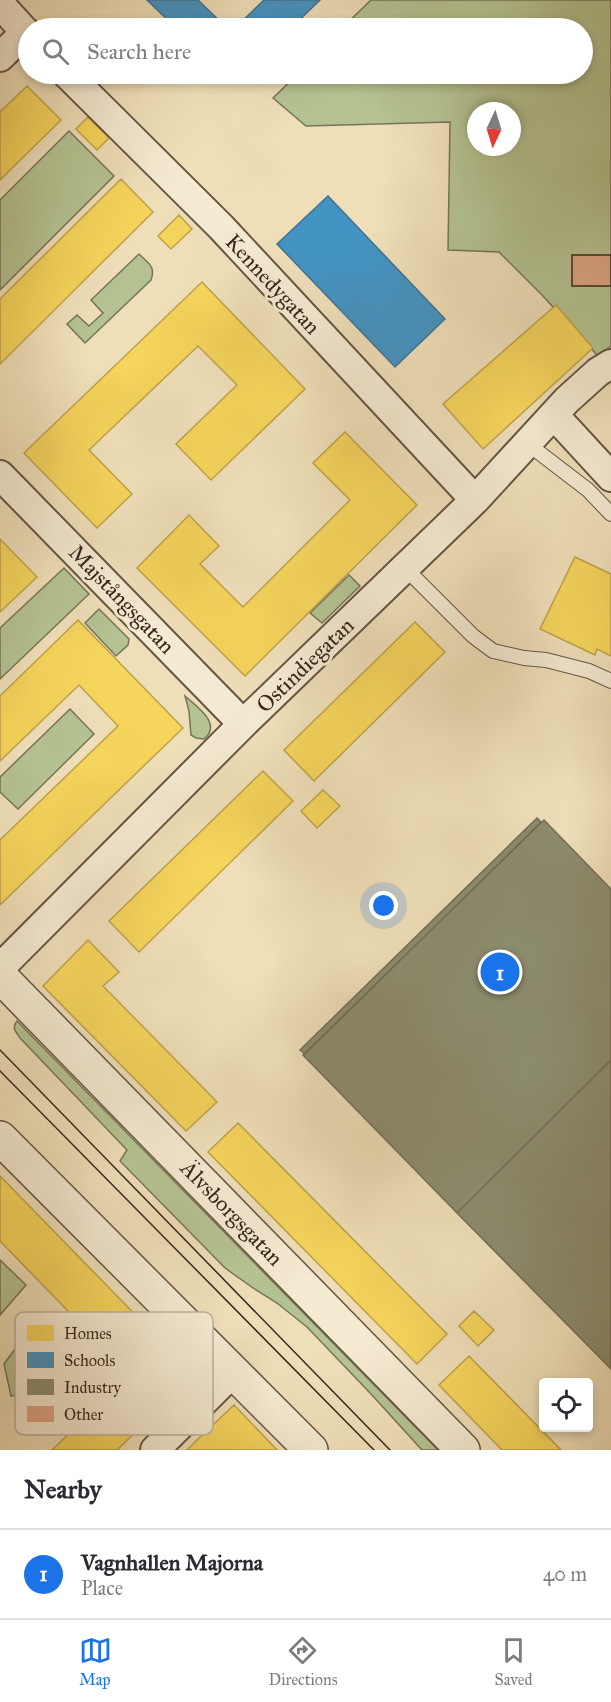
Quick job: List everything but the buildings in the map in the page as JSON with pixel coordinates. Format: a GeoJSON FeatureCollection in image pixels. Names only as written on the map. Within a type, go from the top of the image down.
{"type":"FeatureCollection","features":[{"type":"Feature","properties":{"kind":"street"},"geometry":{"type":"LineString","coordinates":[[0,4],[18,24]]}},
{"type":"Feature","properties":{"kind":"street"},"geometry":{"type":"LineString","coordinates":[[0,57],[18,42]]}},
{"type":"Feature","properties":{"kind":"street","name":"Kennedygatan"},"geometry":{"type":"LineString","coordinates":[[77,84],[207,213],[475,500]]}},
{"type":"Feature","properties":{"kind":"street","name":"Ostindiegatan"},"geometry":{"type":"LineString","coordinates":[[0,968],[243,724],[475,500],[554,415],[598,372],[611,364]]}},
{"type":"Feature","properties":{"kind":"street"},"geometry":{"type":"LineString","coordinates":[[554,415],[611,477]]}},
{"type":"Feature","properties":{"kind":"street","name":"Majstångsgatan"},"geometry":{"type":"LineString","coordinates":[[0,475],[243,724]]}},
{"type":"Feature","properties":{"kind":"street","name":"Älvsborgsgatan"},"geometry":{"type":"LineString","coordinates":[[0,976],[463,1450]]}},
{"type":"Feature","properties":{"kind":"street"},"geometry":{"type":"LineString","coordinates":[[0,1138],[173,1312]]}},
{"type":"Feature","properties":{"kind":"street"},"geometry":{"type":"LineString","coordinates":[[213,1353],[311,1450]]}},
{"type":"Feature","properties":{"kind":"street"},"geometry":{"type":"LineString","coordinates":[[213,1391],[232,1372]]}},
{"type":"Feature","properties":{"kind":"street"},"geometry":{"type":"LineString","coordinates":[[155,1450],[170,1435]]}},
{"type":"Feature","properties":{"kind":"lane"},"geometry":{"type":"LineString","coordinates":[[528,444],[588,490],[611,514]]}},
{"type":"Feature","properties":{"kind":"lane"},"geometry":{"type":"LineString","coordinates":[[405,568],[472,636],[493,651],[546,660],[589,671],[611,681]]}},
{"type":"Feature","properties":{"kind":"green space"},"geometry":{"type":"Polygon","coordinates":[[[371,0],[611,0],[611,346],[598,356],[499,252],[448,250],[450,122],[306,126],[273,98],[288,84],[593,84],[593,18],[352,18],[371,0]]]}},
{"type":"Feature","properties":{"kind":"green space"},"geometry":{"type":"Polygon","coordinates":[[[69,131],[114,176],[0,290],[0,200],[69,131]]]}},
{"type":"Feature","properties":{"kind":"green space"},"geometry":{"type":"Polygon","coordinates":[[[139,254],[152,268],[151,280],[85,343],[67,324],[77,315],[89,326],[103,313],[91,300],[139,254]]]}},
{"type":"Feature","properties":{"kind":"green space"},"geometry":{"type":"Polygon","coordinates":[[[64,568],[89,594],[0,679],[0,628],[64,568]]]}},
{"type":"Feature","properties":{"kind":"green space"},"geometry":{"type":"Polygon","coordinates":[[[349,575],[360,586],[322,623],[310,613],[349,575]]]}},
{"type":"Feature","properties":{"kind":"green space"},"geometry":{"type":"Polygon","coordinates":[[[99,609],[129,639],[128,645],[116,656],[85,623],[99,609]]]}},
{"type":"Feature","properties":{"kind":"green space"},"geometry":{"type":"Polygon","coordinates":[[[185,696],[201,710],[209,721],[211,727],[204,739],[191,735],[185,696]]]}},
{"type":"Feature","properties":{"kind":"green space"},"geometry":{"type":"Polygon","coordinates":[[[70,709],[94,734],[18,809],[0,792],[0,777],[70,709]]]}},
{"type":"Feature","properties":{"kind":"green space"},"geometry":{"type":"Polygon","coordinates":[[[17,1021],[438,1450],[422,1450],[307,1327],[277,1303],[225,1268],[120,1161],[127,1150],[21,1039],[14,1028],[17,1021]]]}},
{"type":"Feature","properties":{"kind":"green space"},"geometry":{"type":"Polygon","coordinates":[[[0,1260],[26,1285],[0,1315],[0,1260]]]}},
{"type":"Feature","properties":{"kind":"green space"},"geometry":{"type":"Polygon","coordinates":[[[15,1349],[15,1395],[11,1396],[4,1364],[15,1349]]]}},
{"type":"Feature","properties":{"kind":"tram line"},"geometry":{"type":"LineString","coordinates":[[0,1050],[390,1450]]}},
{"type":"Feature","properties":{"kind":"tram line"},"geometry":{"type":"LineString","coordinates":[[0,1071],[374,1450]]}},
{"type":"Feature","properties":{"kind":"place","name":"Vagnhallen Majorna"},"geometry":{"type":"Point","coordinates":[500,972]}}]}
